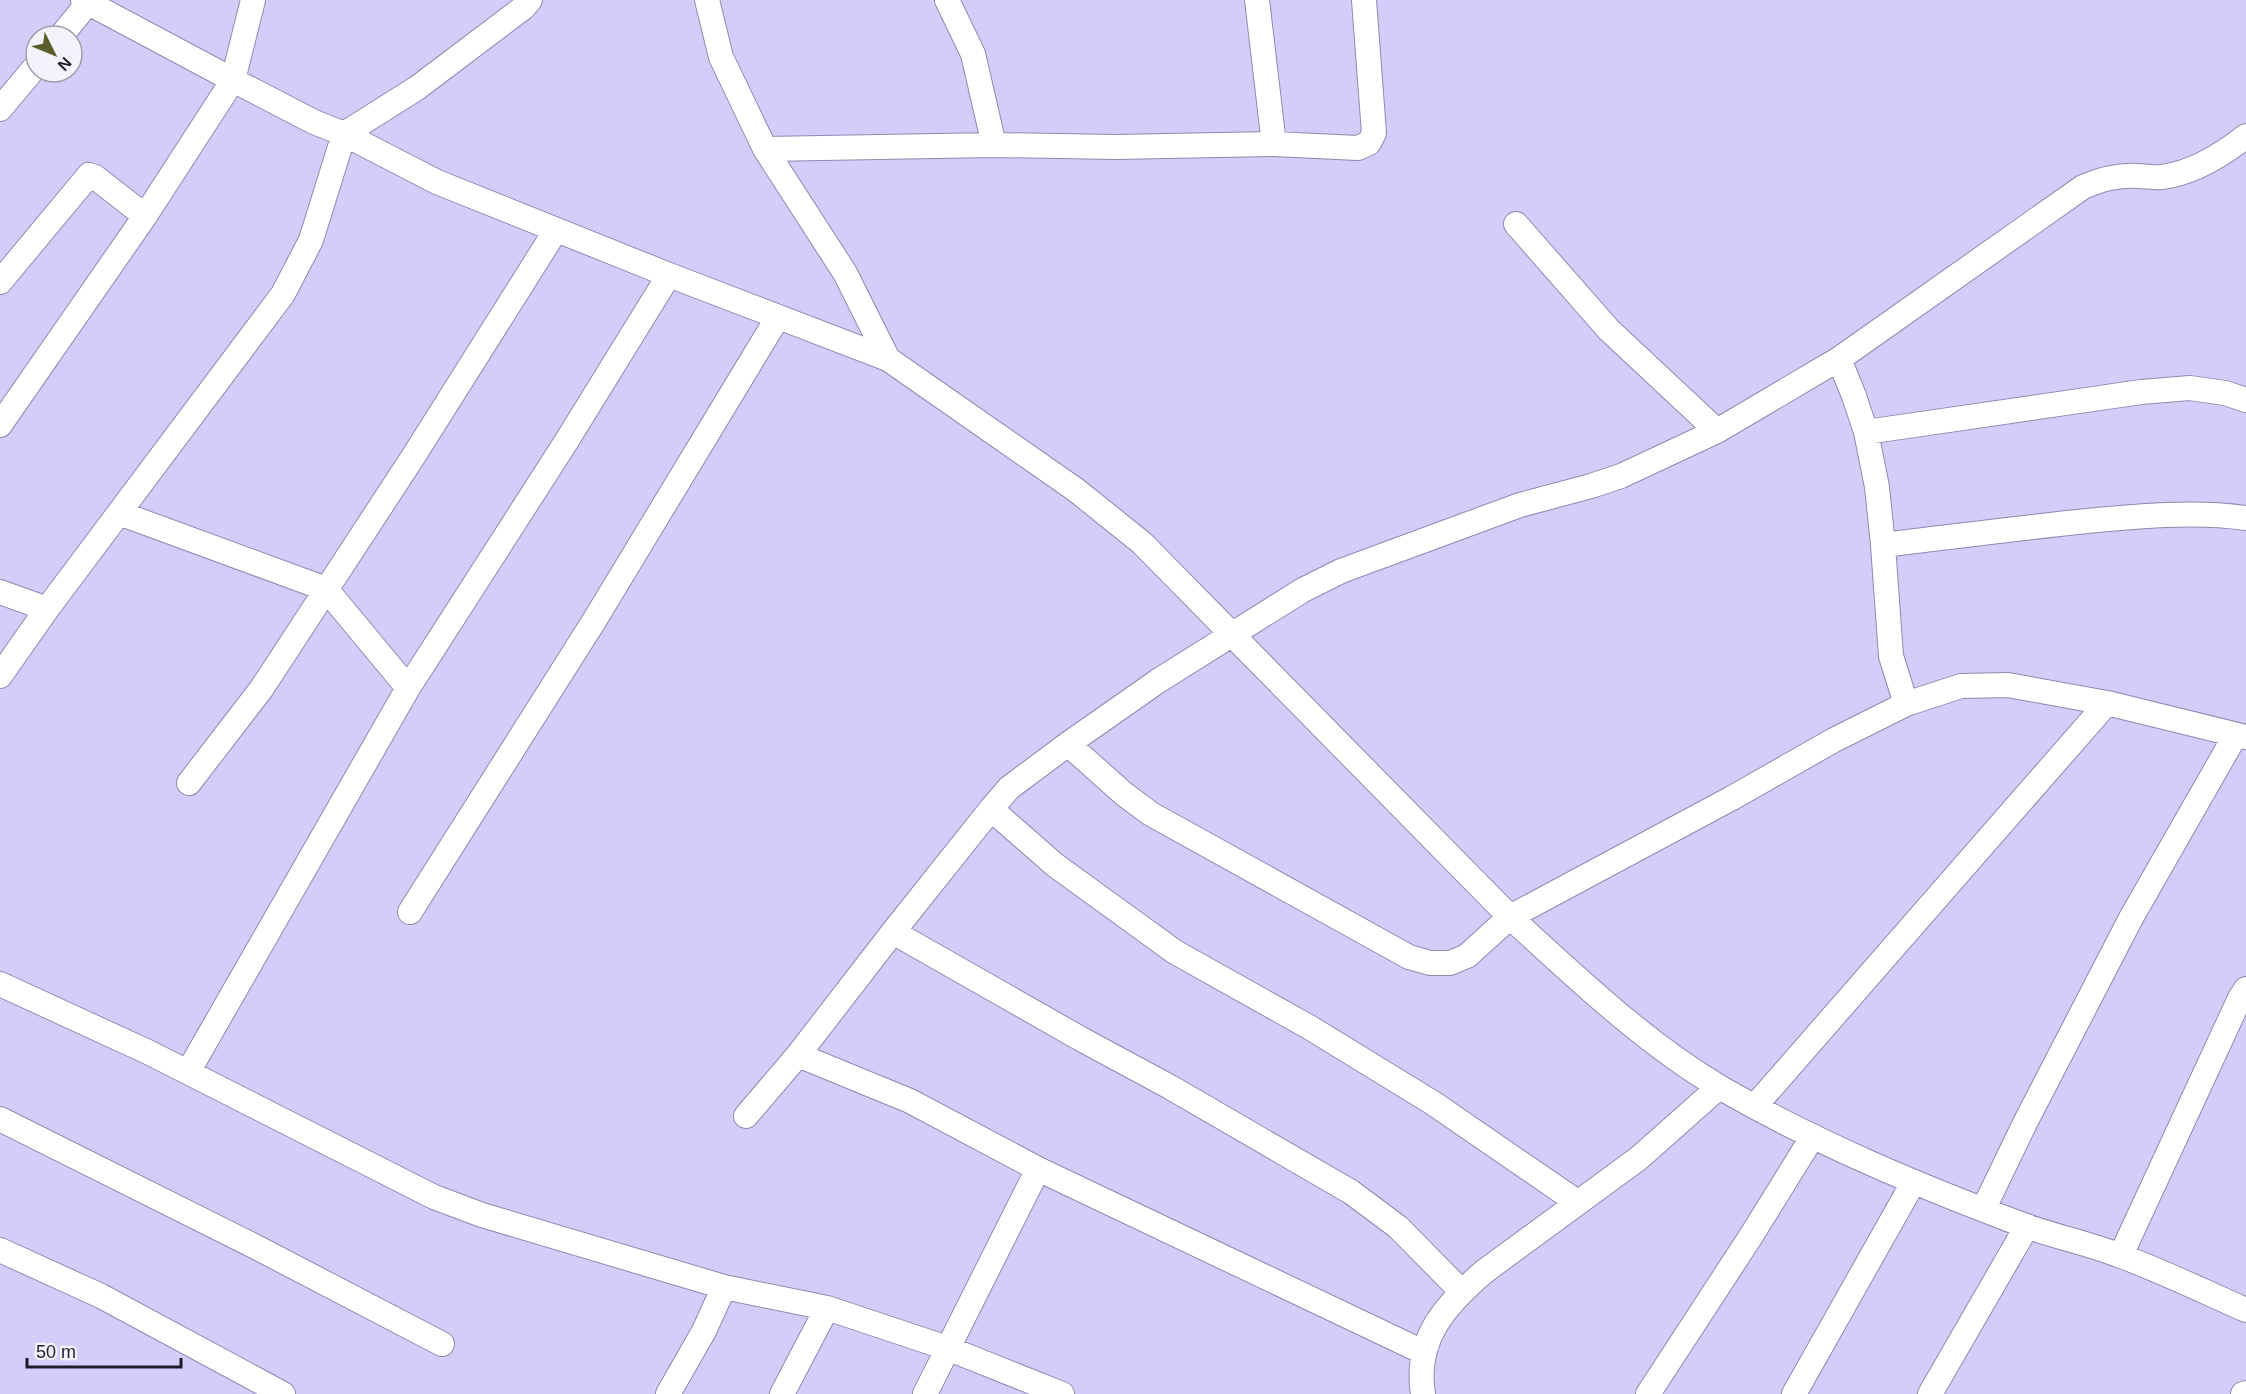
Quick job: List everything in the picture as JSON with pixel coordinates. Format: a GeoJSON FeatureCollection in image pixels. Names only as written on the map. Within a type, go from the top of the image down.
{"type":"FeatureCollection","features":[{"type":"Feature","properties":{"kind":"street"},"geometry":{"type":"LineString","coordinates":[[0,425],[8,394],[145,216],[233,80],[254,0]]}},
{"type":"Feature","properties":{"kind":"street"},"geometry":{"type":"LineString","coordinates":[[707,0],[721,57],[765,149],[845,273],[888,359]]}},
{"type":"Feature","properties":{"kind":"street"},"geometry":{"type":"LineString","coordinates":[[947,0],[973,54],[994,145]]}},
{"type":"Feature","properties":{"kind":"street"},"geometry":{"type":"LineString","coordinates":[[1257,0],[1274,144]]}},
{"type":"Feature","properties":{"kind":"street"},"geometry":{"type":"LineString","coordinates":[[765,149],[1274,144],[1358,148],[1369,143],[1374,133],[1364,0]]}},
{"type":"Feature","properties":{"kind":"street"},"geometry":{"type":"LineString","coordinates":[[69,24],[85,1],[314,122],[344,134],[437,182],[669,275],[888,359],[1076,490],[1142,543],[1510,917],[1648,1037],[1719,1087],[1813,1136],[1913,1183],[2027,1226],[2121,1255],[2246,1310]]}},
{"type":"Feature","properties":{"kind":"street"},"geometry":{"type":"LineString","coordinates":[[0,676],[47,609],[283,294],[311,240],[344,134],[417,88],[522,3]]}},
{"type":"Feature","properties":{"kind":"street"},"geometry":{"type":"LineString","coordinates":[[0,110],[24,81]]}},
{"type":"Feature","properties":{"kind":"street"},"geometry":{"type":"LineString","coordinates":[[746,1116],[798,1055],[1009,788],[1158,681],[1303,590],[1341,572],[1520,505],[1621,476],[1717,431],[1839,359],[2083,188],[2108,177],[2160,178],[2182,172],[2226,152],[2246,136]]}},
{"type":"Feature","properties":{"kind":"street"},"geometry":{"type":"LineString","coordinates":[[0,282],[89,175],[95,177],[145,216]]}},
{"type":"Feature","properties":{"kind":"street"},"geometry":{"type":"LineString","coordinates":[[1516,224],[1609,330],[1717,431]]}},
{"type":"Feature","properties":{"kind":"street"},"geometry":{"type":"LineString","coordinates":[[189,783],[262,688],[426,437],[556,230]]}},
{"type":"Feature","properties":{"kind":"street"},"geometry":{"type":"LineString","coordinates":[[188,1072],[408,687],[566,442],[669,275]]}},
{"type":"Feature","properties":{"kind":"street"},"geometry":{"type":"LineString","coordinates":[[410,912],[594,621],[778,317]]}},
{"type":"Feature","properties":{"kind":"street"},"geometry":{"type":"LineString","coordinates":[[1839,359],[1866,432],[1877,487],[1891,656],[1906,704]]}},
{"type":"Feature","properties":{"kind":"street"},"geometry":{"type":"LineString","coordinates":[[1866,432],[2190,388],[2225,393],[2246,400]]}},
{"type":"Feature","properties":{"kind":"street"},"geometry":{"type":"LineString","coordinates":[[119,513],[326,589],[408,687]]}},
{"type":"Feature","properties":{"kind":"street"},"geometry":{"type":"LineString","coordinates":[[1883,545],[2043,525],[2157,514],[2215,514],[2246,518]]}},
{"type":"Feature","properties":{"kind":"street"},"geometry":{"type":"LineString","coordinates":[[0,592],[47,609]]}},
{"type":"Feature","properties":{"kind":"street"},"geometry":{"type":"LineString","coordinates":[[1068,744],[1124,794],[1151,814],[1409,957],[1430,963],[1450,963],[1467,956],[1510,917],[1732,798],[1834,740],[1906,704],[1961,686],[2008,686],[2107,703],[2240,736],[2131,918],[2026,1121],[1984,1208]]}},
{"type":"Feature","properties":{"kind":"street"},"geometry":{"type":"LineString","coordinates":[[1755,1106],[2107,703]]}},
{"type":"Feature","properties":{"kind":"street"},"geometry":{"type":"LineString","coordinates":[[991,809],[1055,865],[1175,952],[1309,1027],[1423,1097],[1577,1202]]}},
{"type":"Feature","properties":{"kind":"street"},"geometry":{"type":"LineString","coordinates":[[893,932],[1081,1040],[1170,1087],[1351,1192],[1398,1227],[1461,1291]]}},
{"type":"Feature","properties":{"kind":"street"},"geometry":{"type":"LineString","coordinates":[[0,984],[188,1072],[434,1197],[482,1215],[724,1287],[827,1308],[947,1348],[1062,1394]]}},
{"type":"Feature","properties":{"kind":"street"},"geometry":{"type":"LineString","coordinates":[[2121,1255],[2246,989]]}},
{"type":"Feature","properties":{"kind":"street"},"geometry":{"type":"LineString","coordinates":[[798,1055],[910,1101],[1038,1169],[1423,1352]]}},
{"type":"Feature","properties":{"kind":"street"},"geometry":{"type":"LineString","coordinates":[[1423,1394],[1420,1375],[1423,1352],[1439,1318],[1461,1291],[1577,1202],[1639,1158],[1719,1087]]}},
{"type":"Feature","properties":{"kind":"street"},"geometry":{"type":"LineString","coordinates":[[0,1119],[254,1246],[442,1344]]}},
{"type":"Feature","properties":{"kind":"street"},"geometry":{"type":"LineString","coordinates":[[1648,1394],[1726,1276],[1813,1136]]}},
{"type":"Feature","properties":{"kind":"street"},"geometry":{"type":"LineString","coordinates":[[925,1394],[1038,1169]]}},
{"type":"Feature","properties":{"kind":"street"},"geometry":{"type":"LineString","coordinates":[[1794,1394],[1913,1183]]}},
{"type":"Feature","properties":{"kind":"street"},"geometry":{"type":"LineString","coordinates":[[1929,1394],[2027,1226]]}},
{"type":"Feature","properties":{"kind":"street"},"geometry":{"type":"LineString","coordinates":[[0,1250],[101,1296],[283,1394]]}},
{"type":"Feature","properties":{"kind":"street"},"geometry":{"type":"LineString","coordinates":[[668,1394],[704,1331],[724,1287]]}},
{"type":"Feature","properties":{"kind":"street"},"geometry":{"type":"LineString","coordinates":[[782,1394],[827,1308]]}}]}
